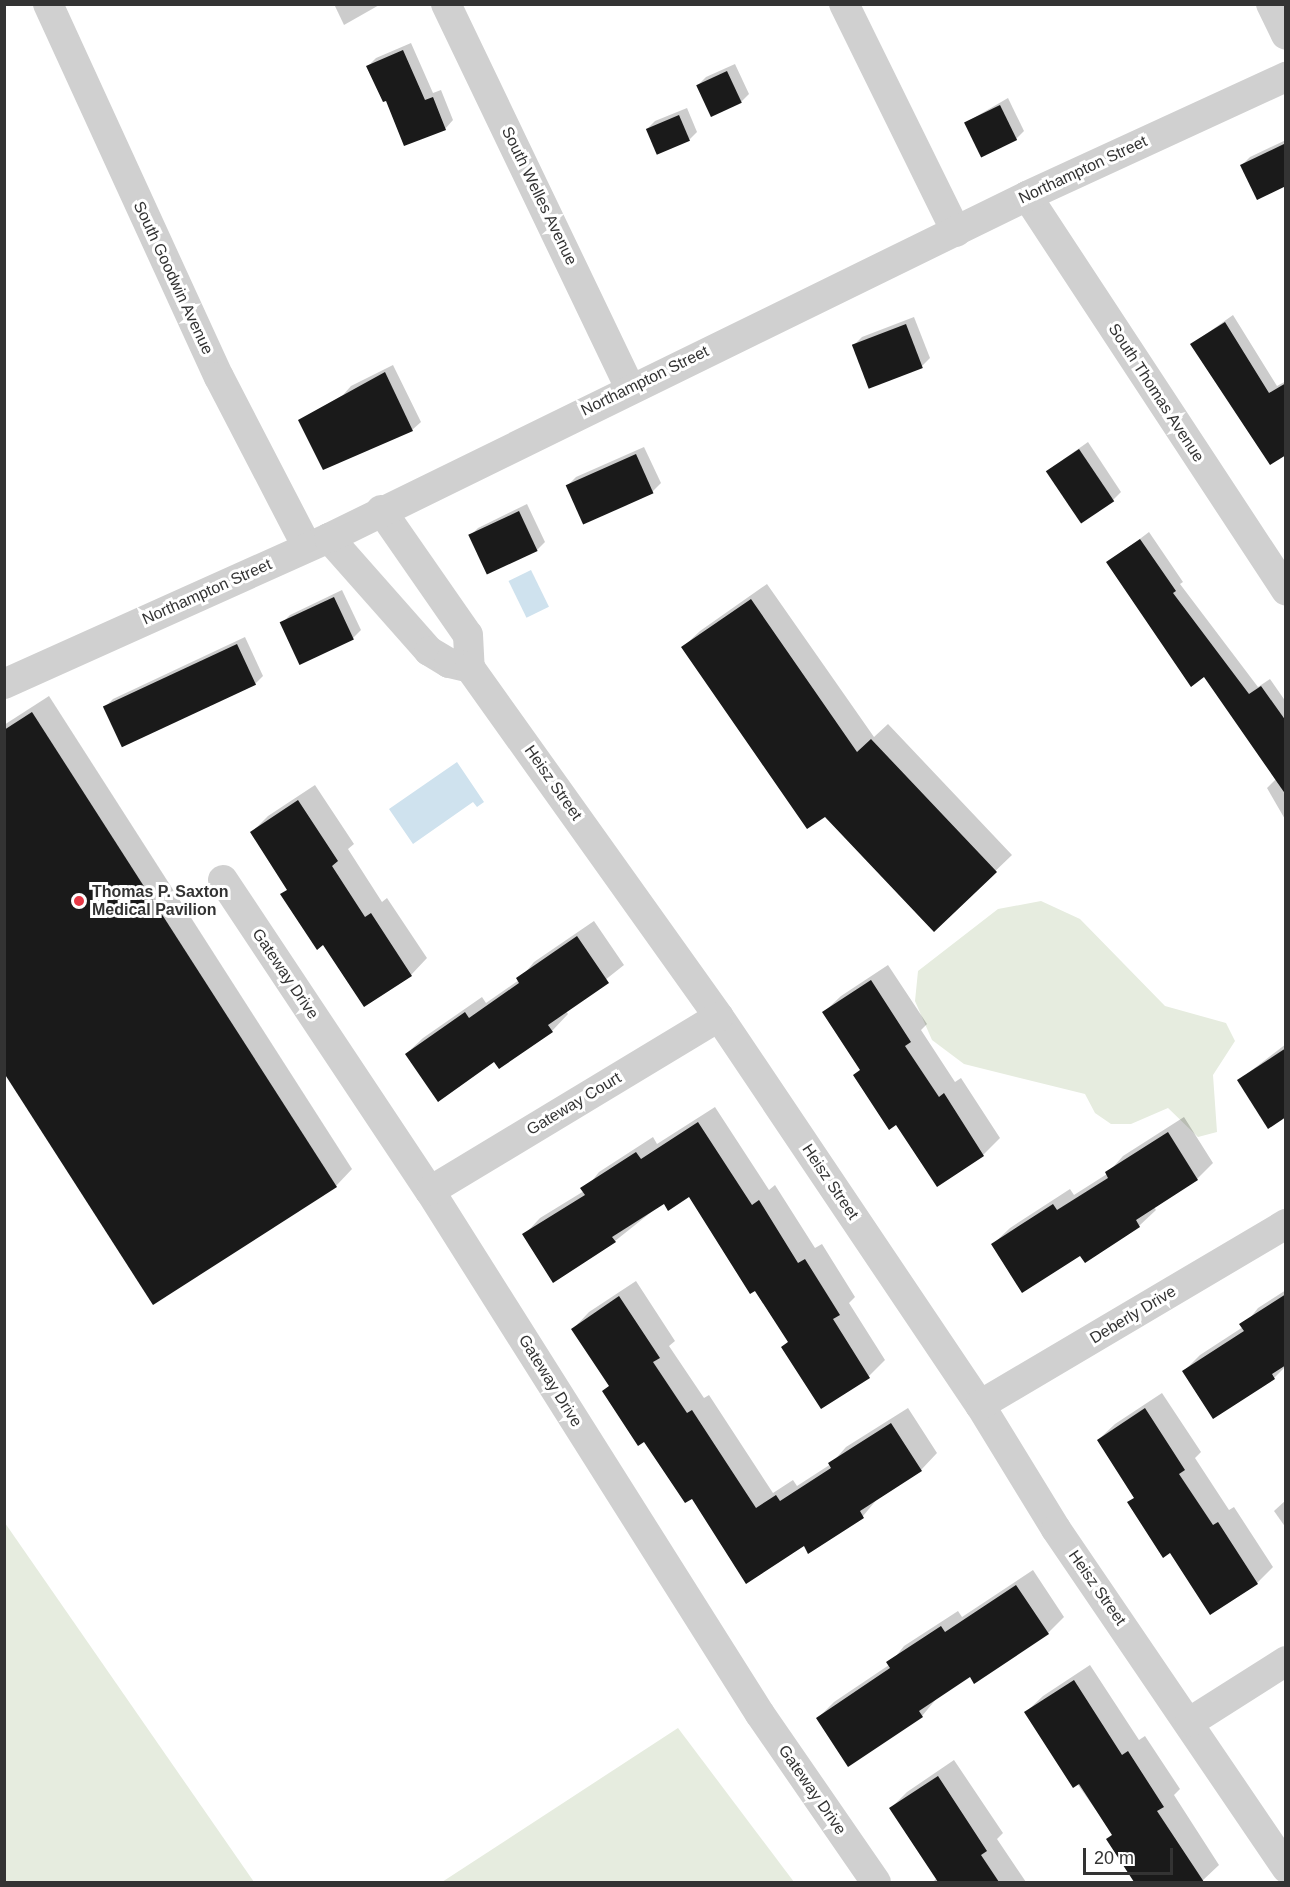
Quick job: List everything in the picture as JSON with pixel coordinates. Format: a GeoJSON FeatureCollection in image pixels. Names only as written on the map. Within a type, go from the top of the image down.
{"type":"FeatureCollection","features":[{"type":"Feature","properties":{"kind":"street","name":"South Goodwin Avenue"},"geometry":{"type":"LineString","coordinates":[[48,4],[219,377],[318,543]]}},
{"type":"Feature","properties":{"kind":"street","name":"South Welles Avenue"},"geometry":{"type":"LineString","coordinates":[[446,4],[630,388]]}},
{"type":"Feature","properties":{"kind":"street"},"geometry":{"type":"LineString","coordinates":[[844,4],[956,232]]}},
{"type":"Feature","properties":{"kind":"street"},"geometry":{"type":"LineString","coordinates":[[1270,4],[1286,35]]}},
{"type":"Feature","properties":{"kind":"street","name":"Northampton Street"},"geometry":{"type":"LineString","coordinates":[[4,684],[318,543],[630,388],[1027,196],[1286,77]]}},
{"type":"Feature","properties":{"kind":"street","name":"South Thomas Avenue"},"geometry":{"type":"LineString","coordinates":[[1027,196],[1286,591]]}},
{"type":"Feature","properties":{"kind":"street"},"geometry":{"type":"LineString","coordinates":[[318,543],[429,651],[449,663],[470,668],[468,635],[381,510]]}},
{"type":"Feature","properties":{"kind":"street","name":"Heisz Street"},"geometry":{"type":"LineString","coordinates":[[470,668],[719,1017],[980,1406],[1056,1529],[1190,1722],[1285,1868]]}},
{"type":"Feature","properties":{"kind":"street","name":"Gateway Drive"},"geometry":{"type":"LineString","coordinates":[[223,880],[430,1191],[760,1714],[876,1882]]}},
{"type":"Feature","properties":{"kind":"street","name":"Gateway Court"},"geometry":{"type":"LineString","coordinates":[[430,1191],[719,1017]]}},
{"type":"Feature","properties":{"kind":"street","name":"Deberly Drive"},"geometry":{"type":"LineString","coordinates":[[980,1406],[1286,1224]]}},
{"type":"Feature","properties":{"kind":"street"},"geometry":{"type":"LineString","coordinates":[[1190,1722],[1286,1661]]}},
{"type":"Feature","properties":{"kind":"shaded area"},"geometry":{"type":"Polygon","coordinates":[[[1041,901],[1080,919],[1165,1006],[1226,1023],[1235,1041],[1213,1075],[1217,1132],[1198,1137],[1168,1108],[1131,1124],[1111,1124],[1095,1113],[1085,1094],[964,1064],[932,1040],[915,1001],[918,971],[998,909],[1041,901]]]}},
{"type":"Feature","properties":{"kind":"shaded area"},"geometry":{"type":"Polygon","coordinates":[[[5,1523],[254,1882],[5,1882],[5,1523]]]}},
{"type":"Feature","properties":{"kind":"shaded area"},"geometry":{"type":"Polygon","coordinates":[[[678,1728],[794,1882],[442,1882],[678,1728]]]}},
{"type":"Feature","properties":{"kind":"water"},"geometry":{"type":"Polygon","coordinates":[[[531,570],[549,607],[527,618],[509,581],[531,570]]]}},
{"type":"Feature","properties":{"kind":"water"},"geometry":{"type":"Polygon","coordinates":[[[457,762],[484,802],[477,807],[473,802],[413,844],[389,809],[457,762]]]}},
{"type":"Feature","properties":{"kind":"building"},"geometry":{"type":"Polygon","coordinates":[[[403,50],[425,100],[433,97],[446,130],[404,146],[386,101],[383,102],[366,66],[403,50]]]}},
{"type":"Feature","properties":{"kind":"building"},"geometry":{"type":"Polygon","coordinates":[[[727,71],[742,103],[711,117],[696,85],[727,71]]]}},
{"type":"Feature","properties":{"kind":"building"},"geometry":{"type":"Polygon","coordinates":[[[1000,105],[1017,140],[981,158],[964,123],[1000,105]]]}},
{"type":"Feature","properties":{"kind":"building"},"geometry":{"type":"Polygon","coordinates":[[[679,115],[690,141],[657,155],[646,129],[679,115]]]}},
{"type":"Feature","properties":{"kind":"building"},"geometry":{"type":"Polygon","coordinates":[[[1286,143],[1286,186],[1257,200],[1240,165],[1286,143]]]}},
{"type":"Feature","properties":{"kind":"building"},"geometry":{"type":"Polygon","coordinates":[[[1225,322],[1269,393],[1286,383],[1286,455],[1270,465],[1190,344],[1225,322]]]}},
{"type":"Feature","properties":{"kind":"building"},"geometry":{"type":"Polygon","coordinates":[[[906,324],[923,368],[869,389],[852,345],[906,324]]]}},
{"type":"Feature","properties":{"kind":"building"},"geometry":{"type":"Polygon","coordinates":[[[385,372],[413,431],[323,470],[298,420],[385,372]]]}},
{"type":"Feature","properties":{"kind":"building"},"geometry":{"type":"Polygon","coordinates":[[[1079,449],[1114,501],[1081,524],[1046,471],[1079,449]]]}},
{"type":"Feature","properties":{"kind":"building"},"geometry":{"type":"Polygon","coordinates":[[[636,454],[653,493],[583,525],[566,485],[636,454]]]}},
{"type":"Feature","properties":{"kind":"building"},"geometry":{"type":"Polygon","coordinates":[[[519,511],[538,551],[487,575],[468,535],[519,511]]]}},
{"type":"Feature","properties":{"kind":"building"},"geometry":{"type":"Polygon","coordinates":[[[1140,539],[1176,591],[1173,593],[1249,694],[1261,686],[1286,721],[1286,795],[1204,677],[1191,687],[1106,562],[1140,539]]]}},
{"type":"Feature","properties":{"kind":"building"},"geometry":{"type":"Polygon","coordinates":[[[334,597],[354,640],[299,665],[280,622],[334,597]]]}},
{"type":"Feature","properties":{"kind":"building"},"geometry":{"type":"Polygon","coordinates":[[[751,599],[857,752],[871,739],[997,872],[934,932],[825,817],[807,829],[681,647],[751,599]]]}},
{"type":"Feature","properties":{"kind":"building"},"geometry":{"type":"Polygon","coordinates":[[[237,644],[256,685],[122,747],[103,707],[237,644]]]}},
{"type":"Feature","properties":{"kind":"building","name":"Thomas P. Saxton Medical Pavilion"},"geometry":{"type":"Polygon","coordinates":[[[32,712],[337,1187],[153,1305],[4,1073],[4,730],[32,712]]]}},
{"type":"Feature","properties":{"kind":"building"},"geometry":{"type":"Polygon","coordinates":[[[298,800],[338,861],[332,866],[365,917],[371,913],[412,976],[364,1007],[323,945],[317,950],[280,894],[287,890],[250,832],[298,800]]]}},
{"type":"Feature","properties":{"kind":"building"},"geometry":{"type":"Polygon","coordinates":[[[577,936],[609,983],[548,1025],[553,1032],[499,1069],[494,1062],[438,1102],[405,1054],[465,1012],[469,1018],[519,983],[516,978],[577,936]]]}},
{"type":"Feature","properties":{"kind":"building"},"geometry":{"type":"Polygon","coordinates":[[[871,980],[911,1042],[905,1046],[939,1097],[944,1093],[984,1156],[937,1187],[896,1125],[889,1130],[853,1075],[860,1070],[822,1012],[871,980]]]}},
{"type":"Feature","properties":{"kind":"building"},"geometry":{"type":"Polygon","coordinates":[[[1286,1048],[1286,1117],[1268,1129],[1237,1080],[1286,1048]]]}},
{"type":"Feature","properties":{"kind":"building"},"geometry":{"type":"Polygon","coordinates":[[[698,1122],[752,1205],[759,1200],[798,1263],[805,1259],[840,1315],[833,1319],[870,1378],[821,1409],[781,1347],[788,1342],[755,1291],[750,1294],[689,1197],[668,1211],[664,1204],[612,1237],[616,1242],[553,1283],[522,1234],[585,1195],[580,1188],[636,1152],[641,1159],[698,1122]]]}},
{"type":"Feature","properties":{"kind":"building"},"geometry":{"type":"Polygon","coordinates":[[[1168,1132],[1198,1180],[1136,1220],[1140,1227],[1085,1263],[1080,1256],[1022,1293],[991,1244],[1053,1204],[1057,1210],[1108,1178],[1105,1172],[1168,1132]]]}},
{"type":"Feature","properties":{"kind":"building"},"geometry":{"type":"Polygon","coordinates":[[[1286,1294],[1286,1365],[1272,1374],[1275,1379],[1213,1419],[1182,1371],[1244,1331],[1239,1324],[1286,1294]]]}},
{"type":"Feature","properties":{"kind":"building"},"geometry":{"type":"Polygon","coordinates":[[[619,1296],[660,1358],[653,1362],[687,1413],[692,1410],[756,1508],[776,1495],[780,1501],[831,1468],[828,1463],[891,1423],[922,1471],[860,1511],[864,1518],[808,1554],[804,1546],[746,1584],[692,1499],[685,1503],[644,1442],[638,1446],[602,1391],[609,1386],[571,1329],[619,1296]]]}},
{"type":"Feature","properties":{"kind":"building"},"geometry":{"type":"Polygon","coordinates":[[[1145,1408],[1185,1470],[1179,1474],[1213,1525],[1218,1522],[1258,1584],[1210,1615],[1170,1553],[1163,1558],[1127,1502],[1134,1498],[1097,1440],[1145,1408]]]}},
{"type":"Feature","properties":{"kind":"building"},"geometry":{"type":"Polygon","coordinates":[[[1016,1585],[1049,1634],[974,1684],[970,1677],[919,1711],[923,1717],[848,1767],[816,1718],[890,1668],[886,1662],[941,1626],[945,1632],[1016,1585]]]}},
{"type":"Feature","properties":{"kind":"building"},"geometry":{"type":"Polygon","coordinates":[[[1074,1680],[1122,1755],[1128,1751],[1164,1807],[1157,1811],[1204,1882],[1134,1882],[1106,1839],[1112,1835],[1079,1784],[1073,1788],[1024,1712],[1074,1680]]]}},
{"type":"Feature","properties":{"kind":"building"},"geometry":{"type":"Polygon","coordinates":[[[938,1776],[987,1851],[981,1855],[999,1882],[938,1882],[889,1808],[938,1776]]]}},
{"type":"Feature","properties":{"kind":"place","name":"Thomas P. Saxton Medical Pavilion"},"geometry":{"type":"Point","coordinates":[79,901]}}]}
